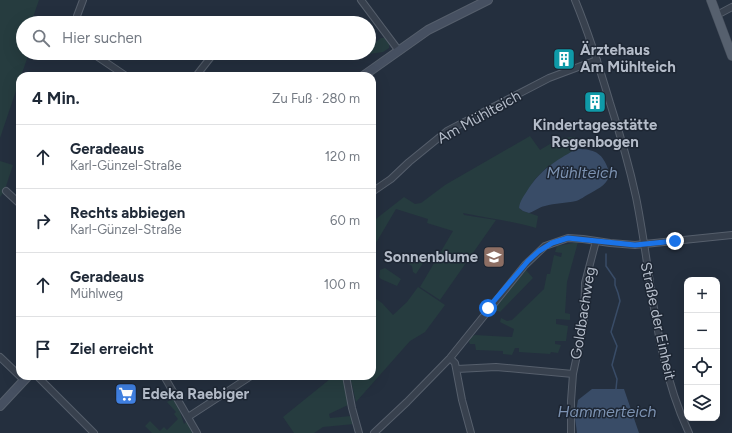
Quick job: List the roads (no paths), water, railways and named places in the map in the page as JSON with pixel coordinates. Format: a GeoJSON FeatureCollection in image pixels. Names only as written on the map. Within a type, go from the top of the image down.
{"type":"FeatureCollection","features":[{"type":"Feature","properties":{"kind":"main road"},"geometry":{"type":"LineString","coordinates":[[711,0],[732,56]]}},
{"type":"Feature","properties":{"kind":"street"},"geometry":{"type":"LineString","coordinates":[[77,16],[83,0]]}},
{"type":"Feature","properties":{"kind":"street"},"geometry":{"type":"LineString","coordinates":[[361,0],[373,16]]}},
{"type":"Feature","properties":{"kind":"street"},"geometry":{"type":"LineString","coordinates":[[369,72],[439,24],[488,0]]}},
{"type":"Feature","properties":{"kind":"street","name":"Straße der Einheit"},"geometry":{"type":"LineString","coordinates":[[576,0],[597,60],[622,140],[636,196],[655,317],[662,351],[675,397],[689,433]]}},
{"type":"Feature","properties":{"kind":"street"},"geometry":{"type":"LineString","coordinates":[[717,15],[732,7]]}},
{"type":"Feature","properties":{"kind":"street"},"geometry":{"type":"LineString","coordinates":[[376,20],[399,51]]}},
{"type":"Feature","properties":{"kind":"street"},"geometry":{"type":"LineString","coordinates":[[102,60],[120,72]]}},
{"type":"Feature","properties":{"kind":"street"},"geometry":{"type":"LineString","coordinates":[[199,72],[209,60]]}},
{"type":"Feature","properties":{"kind":"street","name":"Am Mühlteich"},"geometry":{"type":"LineString","coordinates":[[376,189],[391,180],[408,162],[447,131],[549,78],[597,60]]}},
{"type":"Feature","properties":{"kind":"street"},"geometry":{"type":"LineString","coordinates":[[6,191],[16,200]]}},
{"type":"Feature","properties":{"kind":"street"},"geometry":{"type":"LineString","coordinates":[[374,433],[450,358],[488,308],[524,265],[539,251],[552,243],[568,238],[643,245],[732,235]]}},
{"type":"Feature","properties":{"kind":"street","name":"Goldbachweg"},"geometry":{"type":"LineString","coordinates":[[571,433],[573,374],[584,322],[585,282],[596,241]]}},
{"type":"Feature","properties":{"kind":"street"},"geometry":{"type":"LineString","coordinates":[[0,357],[16,370]]}},
{"type":"Feature","properties":{"kind":"street"},"geometry":{"type":"LineString","coordinates":[[450,358],[455,363],[457,369],[462,400],[471,433]]}},
{"type":"Feature","properties":{"kind":"street"},"geometry":{"type":"LineString","coordinates":[[457,369],[496,367],[573,374]]}},
{"type":"Feature","properties":{"kind":"street"},"geometry":{"type":"LineString","coordinates":[[0,406],[24,380]]}},
{"type":"Feature","properties":{"kind":"street"},"geometry":{"type":"LineString","coordinates":[[41,380],[94,433]]}},
{"type":"Feature","properties":{"kind":"street"},"geometry":{"type":"LineString","coordinates":[[166,380],[197,433]]}},
{"type":"Feature","properties":{"kind":"street"},"geometry":{"type":"LineString","coordinates":[[188,417],[245,380]]}},
{"type":"Feature","properties":{"kind":"street"},"geometry":{"type":"LineString","coordinates":[[347,380],[359,433]]}},
{"type":"Feature","properties":{"kind":"water","name":"Mühlteich"},"geometry":{"type":"Polygon","coordinates":[[[576,149],[593,151],[603,158],[609,173],[606,182],[576,201],[553,204],[529,213],[519,208],[523,197],[537,177],[555,162],[576,149]]]}},
{"type":"Feature","properties":{"kind":"water","name":"Hammerteich"},"geometry":{"type":"Polygon","coordinates":[[[592,389],[624,389],[639,433],[577,433],[575,418],[578,400],[592,389]]]}},
{"type":"Feature","properties":{"kind":"waterway"},"geometry":{"type":"LineString","coordinates":[[606,254],[606,266],[615,279],[615,285],[620,301],[611,332],[617,346],[612,365],[617,379],[616,389]]}},
{"type":"Feature","properties":{"kind":"place","name":"Ärztehaus Am Mühlteich"},"geometry":{"type":"Point","coordinates":[564,59]}},
{"type":"Feature","properties":{"kind":"place","name":"Kindertagesstätte Regenbogen"},"geometry":{"type":"Point","coordinates":[595,102]}},
{"type":"Feature","properties":{"kind":"place","name":"Sonnenblume"},"geometry":{"type":"Point","coordinates":[494,257]}},
{"type":"Feature","properties":{"kind":"place","name":"Edeka Raebiger"},"geometry":{"type":"Point","coordinates":[126,394]}}]}
